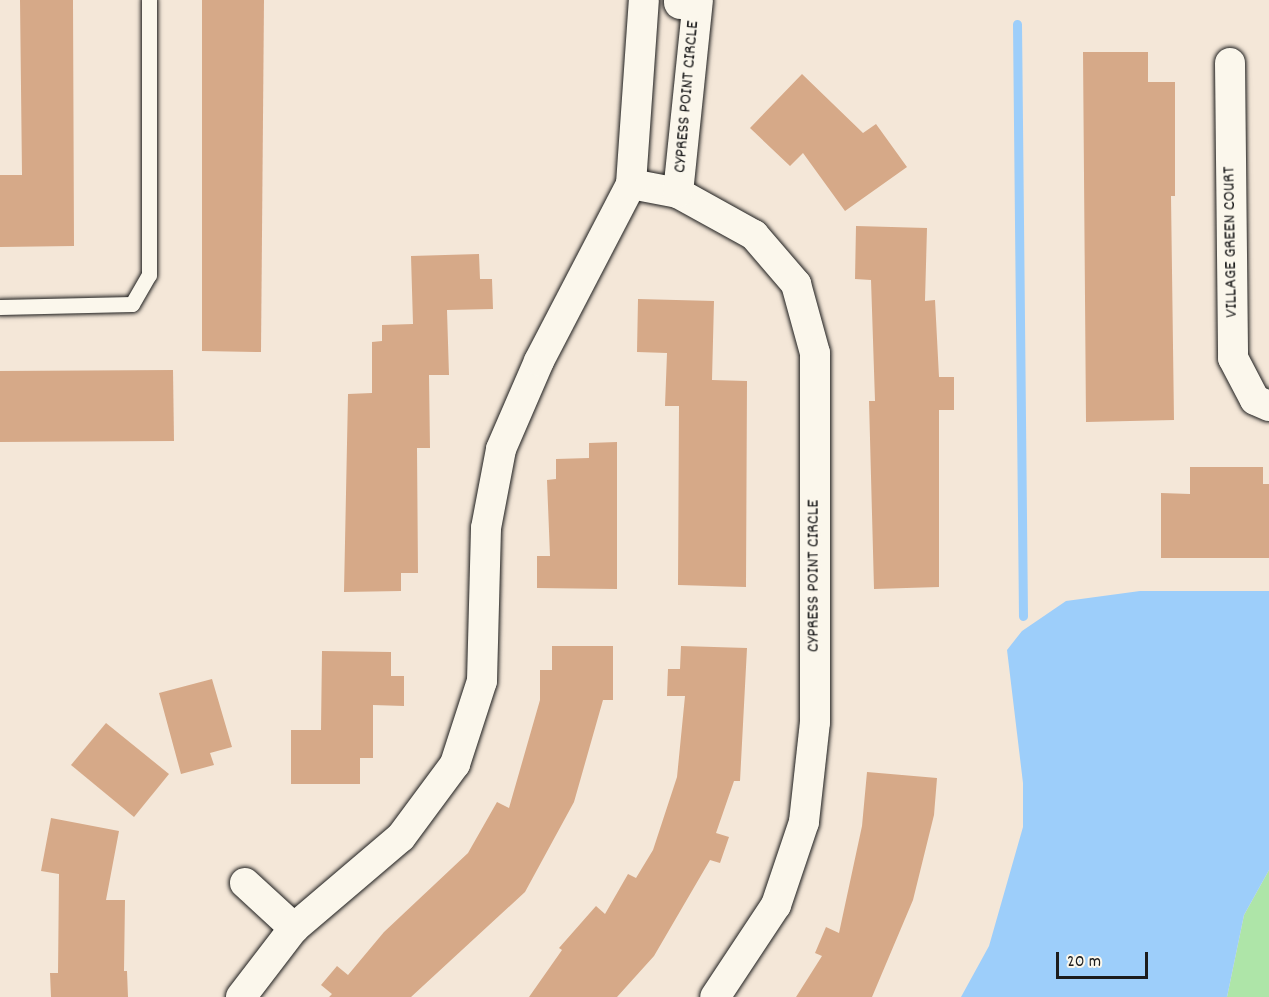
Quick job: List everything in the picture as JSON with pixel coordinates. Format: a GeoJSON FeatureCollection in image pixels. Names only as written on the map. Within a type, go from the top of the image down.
{"type":"FeatureCollection","features":[{"type":"Feature","properties":{"kind":"street"},"geometry":{"type":"LineString","coordinates":[[241,997],[294,928],[402,837],[455,764],[482,681],[486,528],[501,449],[539,361],[631,184],[644,0]]}},
{"type":"Feature","properties":{"kind":"street","name":"CYPRESS POINT CIRCLE"},"geometry":{"type":"LineString","coordinates":[[670,191],[686,1]]}},
{"type":"Feature","properties":{"kind":"street","name":"VILLAGE GREEN COURT"},"geometry":{"type":"LineString","coordinates":[[1230,63],[1233,358],[1255,400],[1269,406]]}},
{"type":"Feature","properties":{"kind":"street","name":"CYPRESS POINT CIRCLE"},"geometry":{"type":"LineString","coordinates":[[631,184],[670,191],[754,235],[796,285],[815,353],[815,723],[804,822],[777,905],[715,997]]}},
{"type":"Feature","properties":{"kind":"street"},"geometry":{"type":"LineString","coordinates":[[245,883],[294,928]]}},
{"type":"Feature","properties":{"kind":"lane"},"geometry":{"type":"LineString","coordinates":[[0,307],[132,304],[149,275],[149,0]]}},
{"type":"Feature","properties":{"kind":"green space"},"geometry":{"type":"Polygon","coordinates":[[[1269,870],[1269,997],[1227,997],[1244,915],[1269,870]]]}},
{"type":"Feature","properties":{"kind":"water"},"geometry":{"type":"Polygon","coordinates":[[[1140,591],[1269,591],[1269,870],[1244,915],[1227,997],[961,997],[989,946],[1023,827],[1023,783],[1007,650],[1022,631],[1066,601],[1140,591]]]}},
{"type":"Feature","properties":{"kind":"building"},"geometry":{"type":"Polygon","coordinates":[[[20,0],[73,0],[74,246],[0,247],[0,175],[22,175],[20,0]]]}},
{"type":"Feature","properties":{"kind":"building"},"geometry":{"type":"Polygon","coordinates":[[[202,0],[264,0],[261,352],[202,351],[202,0]]]}},
{"type":"Feature","properties":{"kind":"building"},"geometry":{"type":"Polygon","coordinates":[[[1083,52],[1148,52],[1148,82],[1175,82],[1175,196],[1171,196],[1174,420],[1086,422],[1083,52]]]}},
{"type":"Feature","properties":{"kind":"building"},"geometry":{"type":"Polygon","coordinates":[[[802,74],[863,133],[876,124],[907,167],[845,211],[803,153],[790,166],[750,128],[802,74]]]}},
{"type":"Feature","properties":{"kind":"building"},"geometry":{"type":"Polygon","coordinates":[[[856,226],[927,228],[925,301],[935,300],[939,377],[954,377],[954,410],[939,410],[939,587],[874,589],[869,401],[875,401],[871,280],[855,279],[856,226]]]}},
{"type":"Feature","properties":{"kind":"building"},"geometry":{"type":"Polygon","coordinates":[[[479,254],[480,279],[492,279],[493,309],[447,310],[449,375],[429,375],[430,448],[417,448],[418,573],[401,573],[401,591],[344,592],[348,394],[372,393],[372,342],[382,341],[382,325],[413,324],[411,256],[479,254]]]}},
{"type":"Feature","properties":{"kind":"building"},"geometry":{"type":"Polygon","coordinates":[[[638,299],[714,301],[712,380],[747,381],[746,587],[678,585],[679,406],[665,406],[667,353],[637,352],[638,299]]]}},
{"type":"Feature","properties":{"kind":"building"},"geometry":{"type":"Polygon","coordinates":[[[173,370],[174,441],[0,442],[0,371],[173,370]]]}},
{"type":"Feature","properties":{"kind":"building"},"geometry":{"type":"Polygon","coordinates":[[[617,442],[617,589],[537,588],[537,556],[550,556],[547,480],[556,479],[556,459],[589,458],[589,443],[617,442]]]}},
{"type":"Feature","properties":{"kind":"building"},"geometry":{"type":"Polygon","coordinates":[[[1190,467],[1263,467],[1263,484],[1269,484],[1269,558],[1161,558],[1161,493],[1190,494],[1190,467]]]}},
{"type":"Feature","properties":{"kind":"building"},"geometry":{"type":"Polygon","coordinates":[[[552,646],[613,646],[613,700],[603,700],[574,802],[525,892],[411,997],[329,997],[332,994],[321,985],[337,966],[348,975],[384,932],[468,853],[497,802],[509,808],[540,700],[540,670],[552,670],[552,646]]]}},
{"type":"Feature","properties":{"kind":"building"},"geometry":{"type":"Polygon","coordinates":[[[681,646],[747,648],[740,781],[734,781],[716,833],[729,837],[720,863],[710,860],[654,956],[617,997],[529,997],[562,950],[559,948],[596,906],[605,914],[628,874],[636,878],[653,850],[677,777],[685,696],[667,696],[668,669],[680,669],[681,646]]]}},
{"type":"Feature","properties":{"kind":"building"},"geometry":{"type":"Polygon","coordinates":[[[322,651],[391,652],[391,676],[404,676],[404,706],[373,705],[373,758],[360,758],[360,784],[291,784],[291,730],[321,730],[322,651]]]}},
{"type":"Feature","properties":{"kind":"building"},"geometry":{"type":"Polygon","coordinates":[[[212,679],[232,747],[210,753],[214,765],[181,774],[159,693],[212,679]]]}},
{"type":"Feature","properties":{"kind":"building"},"geometry":{"type":"Polygon","coordinates":[[[106,723],[169,774],[134,817],[71,765],[106,723]]]}},
{"type":"Feature","properties":{"kind":"building"},"geometry":{"type":"Polygon","coordinates":[[[867,772],[937,778],[934,815],[913,900],[872,997],[796,997],[822,956],[815,953],[826,927],[839,933],[862,826],[867,772]]]}},
{"type":"Feature","properties":{"kind":"building"},"geometry":{"type":"Polygon","coordinates":[[[51,818],[119,831],[106,900],[125,900],[124,971],[127,971],[128,997],[51,997],[50,973],[58,973],[59,874],[41,871],[51,818]]]}},
{"type":"Feature","properties":{"kind":"waterway"},"geometry":{"type":"LineString","coordinates":[[1017,24],[1023,616]]}}]}
